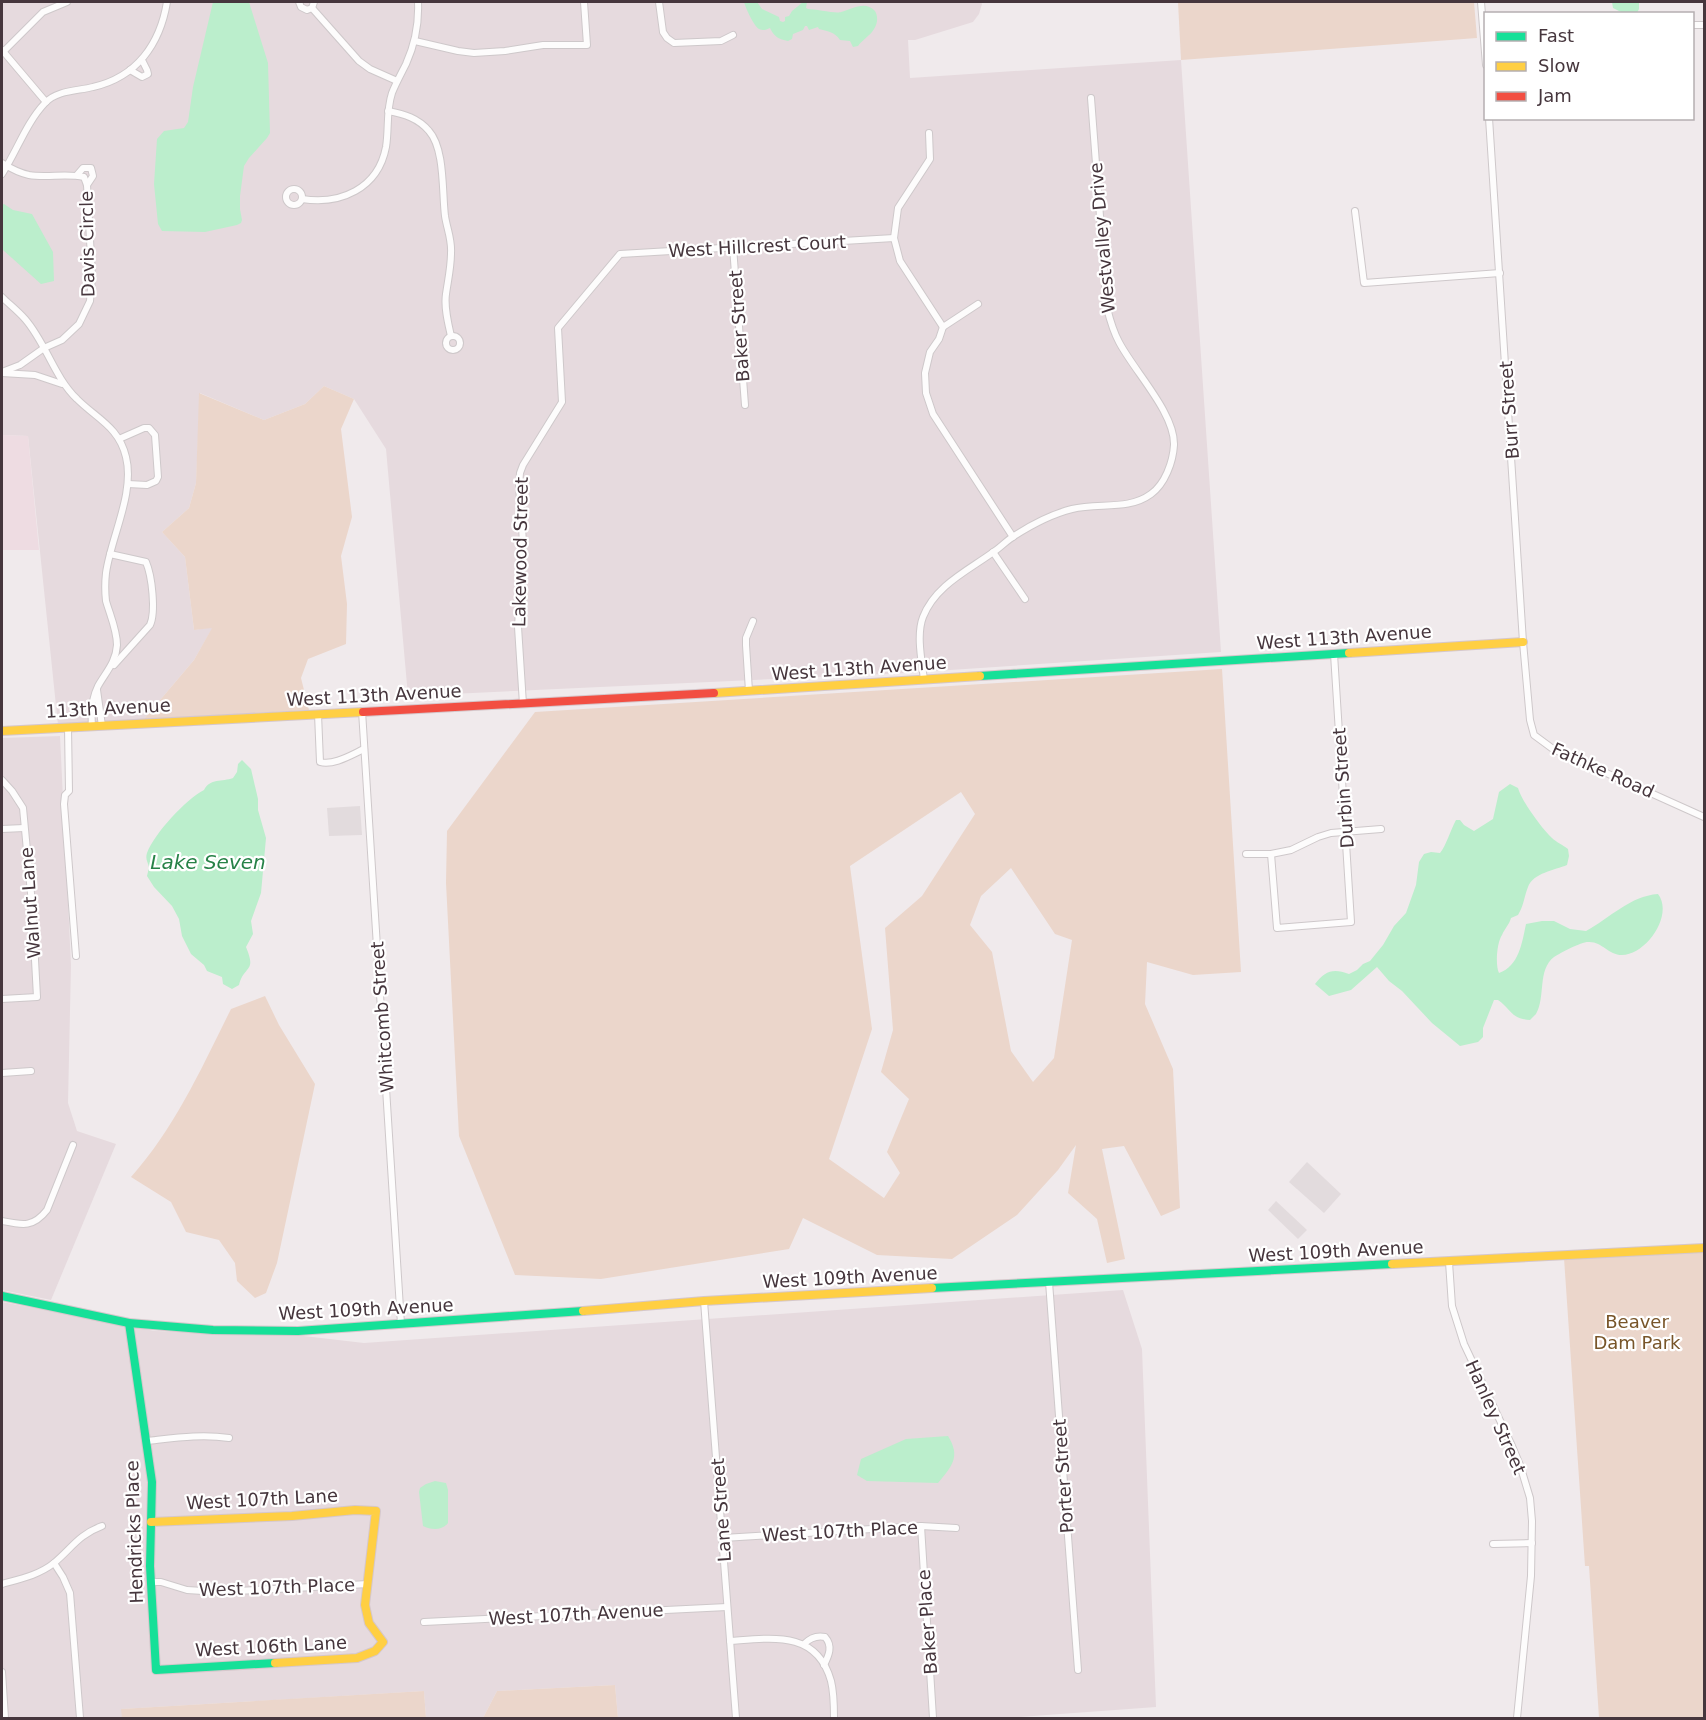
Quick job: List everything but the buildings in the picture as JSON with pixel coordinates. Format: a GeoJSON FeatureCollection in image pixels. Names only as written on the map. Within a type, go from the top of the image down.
{"type":"FeatureCollection","features":[{"type":"Feature","properties":{"kind":"street"},"geometry":{"type":"LineString","coordinates":[[46,102],[2,51],[43,12],[59,3],[67,2]]}},
{"type":"Feature","properties":{"kind":"street"},"geometry":{"type":"LineString","coordinates":[[2,174],[4,164],[27,126],[46,102],[65,92],[95,87],[121,77],[142,60],[164,22],[167,2]]}},
{"type":"Feature","properties":{"kind":"street"},"geometry":{"type":"LineString","coordinates":[[299,2],[303,9],[308,10],[313,5],[359,61],[370,69],[397,81]]}},
{"type":"Feature","properties":{"kind":"street"},"geometry":{"type":"LineString","coordinates":[[302,200],[322,201],[340,198],[360,188],[372,177],[385,150],[388,111],[397,81],[415,41],[418,2]]}},
{"type":"Feature","properties":{"kind":"street"},"geometry":{"type":"LineString","coordinates":[[415,41],[474,53],[543,45],[587,45],[584,2]]}},
{"type":"Feature","properties":{"kind":"street"},"geometry":{"type":"LineString","coordinates":[[659,2],[663,32],[674,43],[721,41],[733,35]]}},
{"type":"Feature","properties":{"kind":"street"},"geometry":{"type":"LineString","coordinates":[[1481,2],[1484,36]]}},
{"type":"Feature","properties":{"kind":"street"},"geometry":{"type":"LineString","coordinates":[[130,70],[142,77],[148,74],[142,60]]}},
{"type":"Feature","properties":{"kind":"street","name":"Westvalley Drive"},"geometry":{"type":"LineString","coordinates":[[924,680],[920,645],[923,618],[935,596],[953,579],[1013,537],[1053,515],[1073,508],[1123,505],[1152,494],[1170,467],[1174,446],[1172,428],[1120,344],[1110,323],[1105,298],[1091,98]]}},
{"type":"Feature","properties":{"kind":"street"},"geometry":{"type":"LineString","coordinates":[[388,111],[402,113],[418,120],[430,132],[441,159],[446,219],[452,254],[446,295],[447,319],[451,336]]}},
{"type":"Feature","properties":{"kind":"street","name":"Burr Street"},"geometry":{"type":"LineString","coordinates":[[1489,120],[1528,702]]}},
{"type":"Feature","properties":{"kind":"street"},"geometry":{"type":"LineString","coordinates":[[929,133],[930,159],[898,208],[894,238],[900,261],[943,327]]}},
{"type":"Feature","properties":{"kind":"street"},"geometry":{"type":"LineString","coordinates":[[4,164],[32,175],[80,176],[83,168],[91,168],[93,176],[87,185]]}},
{"type":"Feature","properties":{"kind":"street","name":"Davis Circle"},"geometry":{"type":"LineString","coordinates":[[2,373],[62,340],[80,324],[90,301],[92,276],[87,185],[80,176]]}},
{"type":"Feature","properties":{"kind":"street"},"geometry":{"type":"LineString","coordinates":[[1355,212],[1364,283],[1500,273]]}},
{"type":"Feature","properties":{"kind":"street","name":"West Hillcrest Court"},"geometry":{"type":"LineString","coordinates":[[620,254],[894,238]]}},
{"type":"Feature","properties":{"kind":"street","name":"Baker Street"},"geometry":{"type":"LineString","coordinates":[[733,247],[745,405]]}},
{"type":"Feature","properties":{"kind":"street","name":"Lakewood Street"},"geometry":{"type":"LineString","coordinates":[[523,704],[519,627],[523,542],[520,473],[562,402],[558,328],[620,254]]}},
{"type":"Feature","properties":{"kind":"street"},"geometry":{"type":"LineString","coordinates":[[2,297],[25,319],[63,384],[78,401],[98,416],[120,439],[127,460],[128,484],[106,574],[106,598],[117,644],[115,659],[93,699],[92,726]]}},
{"type":"Feature","properties":{"kind":"street"},"geometry":{"type":"LineString","coordinates":[[978,304],[943,327],[939,339],[930,352],[925,373],[926,393],[933,414],[1013,537]]}},
{"type":"Feature","properties":{"kind":"street","name":"Davis Circle"},"geometry":{"type":"LineString","coordinates":[[2,373],[35,375],[63,384]]}},
{"type":"Feature","properties":{"kind":"street"},"geometry":{"type":"LineString","coordinates":[[120,439],[144,428],[149,428],[155,435],[158,477],[156,481],[147,485],[128,484]]}},
{"type":"Feature","properties":{"kind":"street"},"geometry":{"type":"LineString","coordinates":[[993,552],[1025,599]]}},
{"type":"Feature","properties":{"kind":"street"},"geometry":{"type":"LineString","coordinates":[[108,671],[153,619],[150,570],[146,562],[110,554]]}},
{"type":"Feature","properties":{"kind":"street"},"geometry":{"type":"LineString","coordinates":[[749,691],[746,638],[753,621]]}},
{"type":"Feature","properties":{"kind":"street"},"geometry":{"type":"LineString","coordinates":[[117,644],[123,641],[135,642]]}},
{"type":"Feature","properties":{"kind":"street","name":"West 113th Avenue"},"geometry":{"type":"LineString","coordinates":[[196,720],[749,691],[1524,642]]}},
{"type":"Feature","properties":{"kind":"street","name":"Durbin Street"},"geometry":{"type":"LineString","coordinates":[[1271,854],[1277,928],[1352,922],[1334,654]]}},
{"type":"Feature","properties":{"kind":"street"},"geometry":{"type":"LineString","coordinates":[[97,690],[102,726]]}},
{"type":"Feature","properties":{"kind":"street","name":"Fathke Road"},"geometry":{"type":"LineString","coordinates":[[1528,702],[1534,735],[1544,743],[1704,817]]}},
{"type":"Feature","properties":{"kind":"street","name":"Whitcomb Street"},"geometry":{"type":"LineString","coordinates":[[362,711],[401,1324]]}},
{"type":"Feature","properties":{"kind":"street"},"geometry":{"type":"LineString","coordinates":[[318,714],[320,761],[322,763],[333,762],[364,749]]}},
{"type":"Feature","properties":{"kind":"street","name":"113th Avenue"},"geometry":{"type":"LineString","coordinates":[[2,731],[196,720]]}},
{"type":"Feature","properties":{"kind":"street"},"geometry":{"type":"LineString","coordinates":[[68,728],[69,791],[65,795],[64,804],[76,956]]}},
{"type":"Feature","properties":{"kind":"street","name":"Walnut Lane"},"geometry":{"type":"LineString","coordinates":[[2,780],[23,808],[32,904],[37,997],[2,999]]}},
{"type":"Feature","properties":{"kind":"street"},"geometry":{"type":"LineString","coordinates":[[2,830],[24,828]]}},
{"type":"Feature","properties":{"kind":"street"},"geometry":{"type":"LineString","coordinates":[[1246,854],[1271,854],[1291,850],[1331,833],[1381,829]]}},
{"type":"Feature","properties":{"kind":"street"},"geometry":{"type":"LineString","coordinates":[[2,1073],[31,1071]]}},
{"type":"Feature","properties":{"kind":"street"},"geometry":{"type":"LineString","coordinates":[[2,1221],[27,1224],[42,1216],[73,1145]]}},
{"type":"Feature","properties":{"kind":"street","name":"West 109th Avenue"},"geometry":{"type":"LineString","coordinates":[[2,1296],[129,1323],[213,1330],[298,1330],[531,1316],[704,1301],[1704,1248]]}},
{"type":"Feature","properties":{"kind":"street","name":"Hanley Street"},"geometry":{"type":"LineString","coordinates":[[1449,1262],[1452,1306],[1464,1344],[1520,1465],[1530,1498],[1531,1576],[1517,1719]]}},
{"type":"Feature","properties":{"kind":"street","name":"Porter Street"},"geometry":{"type":"LineString","coordinates":[[1049,1282],[1078,1670]]}},
{"type":"Feature","properties":{"kind":"street","name":"Lane Street"},"geometry":{"type":"LineString","coordinates":[[704,1301],[736,1719]]}},
{"type":"Feature","properties":{"kind":"street","name":"Hendricks Place"},"geometry":{"type":"LineString","coordinates":[[129,1323],[152,1482],[150,1566],[156,1670]]}},
{"type":"Feature","properties":{"kind":"street"},"geometry":{"type":"LineString","coordinates":[[147,1441],[186,1436],[229,1438]]}},
{"type":"Feature","properties":{"kind":"street","name":"West 107th Lane"},"geometry":{"type":"LineString","coordinates":[[151,1522],[292,1516],[355,1510],[376,1511],[368,1584]]}},
{"type":"Feature","properties":{"kind":"street"},"geometry":{"type":"LineString","coordinates":[[2,1584],[38,1574],[54,1563],[89,1531],[102,1526]]}},
{"type":"Feature","properties":{"kind":"street","name":"West 107th Place"},"geometry":{"type":"LineString","coordinates":[[723,1538],[921,1526],[956,1528]]}},
{"type":"Feature","properties":{"kind":"street","name":"Baker Place"},"geometry":{"type":"LineString","coordinates":[[921,1526],[933,1719]]}},
{"type":"Feature","properties":{"kind":"street"},"geometry":{"type":"LineString","coordinates":[[1493,1544],[1532,1543]]}},
{"type":"Feature","properties":{"kind":"street"},"geometry":{"type":"LineString","coordinates":[[54,1563],[70,1593],[80,1719]]}},
{"type":"Feature","properties":{"kind":"street","name":"West 107th Place"},"geometry":{"type":"LineString","coordinates":[[152,1582],[161,1582],[187,1590],[219,1592],[368,1584]]}},
{"type":"Feature","properties":{"kind":"street","name":"West 106th Lane"},"geometry":{"type":"LineString","coordinates":[[156,1670],[357,1658],[375,1651],[382,1642],[369,1623],[366,1605],[368,1584]]}},
{"type":"Feature","properties":{"kind":"street","name":"West 107th Avenue"},"geometry":{"type":"LineString","coordinates":[[424,1622],[728,1607]]}},
{"type":"Feature","properties":{"kind":"street"},"geometry":{"type":"LineString","coordinates":[[804,1644],[813,1637],[825,1637],[830,1650],[824,1665]]}},
{"type":"Feature","properties":{"kind":"street"},"geometry":{"type":"LineString","coordinates":[[730,1641],[775,1638],[804,1644],[821,1659],[832,1683],[834,1719]]}},
{"type":"Feature","properties":{"kind":"street"},"geometry":{"type":"LineString","coordinates":[[2,1672],[5,1719]]}},
{"type":"Feature","properties":{"kind":"shaded area"},"geometry":{"type":"Polygon","coordinates":[[[2,2],[981,2],[979,14],[973,22],[915,40],[908,40],[910,78],[1181,60],[1221,652],[905,673],[408,696],[386,449],[354,399],[324,386],[305,404],[264,420],[200,393],[196,483],[189,508],[162,532],[185,557],[194,630],[213,627],[194,660],[144,719],[58,725],[28,436],[2,435],[2,2]]]}},
{"type":"Feature","properties":{"kind":"shaded area"},"geometry":{"type":"Polygon","coordinates":[[[2,435],[28,436],[39,550],[2,550],[2,435]]]}},
{"type":"Feature","properties":{"kind":"shaded area"},"geometry":{"type":"Polygon","coordinates":[[[60,736],[71,965],[68,1103],[77,1131],[116,1144],[51,1300],[2,1290],[2,738],[60,736]]]}},
{"type":"Feature","properties":{"kind":"shaded area"},"geometry":{"type":"Polygon","coordinates":[[[360,806],[362,835],[329,836],[327,808],[360,806]]]}},
{"type":"Feature","properties":{"kind":"shaded area"},"geometry":{"type":"Polygon","coordinates":[[[1307,1162],[1341,1194],[1324,1213],[1289,1182],[1307,1162]]]}},
{"type":"Feature","properties":{"kind":"shaded area"},"geometry":{"type":"Polygon","coordinates":[[[1276,1201],[1307,1230],[1298,1239],[1268,1210],[1276,1201]]]}},
{"type":"Feature","properties":{"kind":"shaded area"},"geometry":{"type":"Polygon","coordinates":[[[1123,1290],[1142,1349],[1156,1707],[1006,1718],[618,1718],[615,1685],[497,1691],[483,1718],[426,1718],[424,1691],[122,1709],[122,1718],[2,1718],[2,1302],[155,1331],[295,1335],[364,1343],[1123,1290]]]}},
{"type":"Feature","properties":{"kind":"green space"},"geometry":{"type":"Polygon","coordinates":[[[1178,2],[1474,2],[1477,38],[1181,60],[1178,2]]]}},
{"type":"Feature","properties":{"kind":"green space"},"geometry":{"type":"Polygon","coordinates":[[[324,386],[354,399],[341,429],[352,517],[341,556],[347,604],[346,644],[308,659],[301,678],[309,710],[144,719],[194,660],[212,628],[194,630],[185,557],[162,532],[189,508],[196,483],[199,393],[264,420],[305,404],[324,386]]]}},
{"type":"Feature","properties":{"kind":"green space"},"geometry":{"type":"Polygon","coordinates":[[[1222,669],[1241,972],[1193,975],[1147,962],[1145,1004],[1173,1069],[1180,1208],[1161,1216],[1124,1146],[1102,1149],[1125,1259],[1107,1263],[1097,1219],[1068,1193],[1076,1145],[1058,1170],[1017,1215],[952,1259],[877,1255],[803,1218],[789,1249],[601,1279],[515,1275],[459,1136],[446,883],[447,831],[535,712],[1222,669]],[[961,792],[850,866],[872,1029],[829,1159],[884,1198],[900,1173],[887,1152],[909,1099],[881,1072],[893,1030],[885,928],[922,896],[975,814],[961,792]],[[1011,868],[981,896],[970,925],[992,952],[1011,1051],[1033,1082],[1054,1058],[1072,940],[1055,934],[1011,868]]]}},
{"type":"Feature","properties":{"kind":"green space"},"geometry":{"type":"Polygon","coordinates":[[[265,996],[279,1025],[315,1084],[277,1263],[266,1293],[255,1298],[237,1281],[235,1263],[219,1240],[186,1232],[171,1202],[131,1177],[174,1118],[231,1009],[265,996]]]}},
{"type":"Feature","properties":{"kind":"green space","name":"Beaver Dam Park"},"geometry":{"type":"Polygon","coordinates":[[[1704,1250],[1704,1718],[1599,1718],[1589,1566],[1585,1566],[1564,1258],[1704,1250]]]}},
{"type":"Feature","properties":{"kind":"green space"},"geometry":{"type":"Polygon","coordinates":[[[615,1685],[618,1718],[483,1718],[497,1691],[615,1685]]]}},
{"type":"Feature","properties":{"kind":"green space"},"geometry":{"type":"Polygon","coordinates":[[[424,1691],[426,1718],[122,1718],[121,1709],[424,1691]]]}},
{"type":"Feature","properties":{"kind":"water"},"geometry":{"type":"Polygon","coordinates":[[[213,2],[249,2],[268,63],[270,133],[244,166],[240,196],[241,223],[205,232],[162,231],[158,224],[154,184],[157,139],[164,131],[184,128],[188,122],[193,87],[213,2]]]}},
{"type":"Feature","properties":{"kind":"water"},"geometry":{"type":"Polygon","coordinates":[[[744,2],[757,2],[762,9],[779,17],[783,22],[785,17],[803,2],[807,2],[806,8],[808,9],[835,12],[867,6],[875,11],[877,22],[858,46],[853,47],[850,41],[840,40],[818,27],[809,30],[807,26],[793,34],[792,39],[788,41],[777,37],[770,28],[759,29],[750,17],[744,2]]]}},
{"type":"Feature","properties":{"kind":"water"},"geometry":{"type":"Polygon","coordinates":[[[1612,2],[1639,2],[1638,12],[1621,12],[1613,8],[1612,2]]]}},
{"type":"Feature","properties":{"kind":"water"},"geometry":{"type":"Polygon","coordinates":[[[2,205],[13,210],[32,214],[53,252],[54,281],[41,284],[3,250],[2,205]]]}},
{"type":"Feature","properties":{"kind":"water","name":"Lake Seven"},"geometry":{"type":"Polygon","coordinates":[[[242,760],[251,769],[258,799],[258,810],[266,838],[261,893],[251,921],[253,934],[246,947],[250,965],[239,985],[232,989],[223,984],[222,977],[207,971],[204,965],[191,954],[172,906],[147,876],[149,867],[146,857],[156,836],[180,809],[210,784],[233,778],[242,760]]]}},
{"type":"Feature","properties":{"kind":"water"},"geometry":{"type":"Polygon","coordinates":[[[1510,784],[1518,788],[1527,807],[1548,834],[1568,849],[1569,856],[1567,865],[1539,875],[1528,887],[1518,915],[1511,918],[1500,938],[1497,959],[1499,973],[1506,970],[1515,959],[1521,946],[1526,924],[1554,921],[1570,929],[1586,931],[1629,903],[1658,894],[1662,903],[1660,923],[1648,941],[1631,953],[1622,955],[1613,953],[1593,942],[1585,942],[1561,953],[1549,962],[1545,969],[1539,1007],[1530,1020],[1515,1016],[1498,1000],[1494,1000],[1483,1028],[1483,1037],[1478,1042],[1460,1046],[1432,1023],[1377,967],[1351,990],[1329,996],[1315,984],[1322,976],[1330,972],[1338,971],[1349,974],[1370,961],[1406,913],[1416,885],[1419,862],[1424,854],[1440,853],[1456,820],[1460,820],[1474,831],[1493,819],[1499,792],[1510,784]]]}},
{"type":"Feature","properties":{"kind":"water"},"geometry":{"type":"Polygon","coordinates":[[[948,1436],[954,1450],[953,1461],[938,1483],[867,1481],[857,1475],[861,1459],[906,1439],[948,1436]]]}},
{"type":"Feature","properties":{"kind":"water"},"geometry":{"type":"Polygon","coordinates":[[[435,1481],[446,1483],[448,1490],[448,1523],[436,1529],[423,1526],[419,1492],[420,1488],[435,1481]]]}},
{"type":"Feature","properties":{"kind":"traffic: fast"},"geometry":{"type":"LineString","coordinates":[[980,676],[1349,653]]}},
{"type":"Feature","properties":{"kind":"traffic: fast"},"geometry":{"type":"LineString","coordinates":[[932,1288],[1392,1264]]}},
{"type":"Feature","properties":{"kind":"traffic: fast"},"geometry":{"type":"LineString","coordinates":[[2,1296],[129,1323],[213,1330],[298,1331],[583,1311]]}},
{"type":"Feature","properties":{"kind":"traffic: fast"},"geometry":{"type":"LineString","coordinates":[[129,1323],[152,1482],[150,1566],[156,1670],[275,1663]]}},
{"type":"Feature","properties":{"kind":"traffic: slow"},"geometry":{"type":"LineString","coordinates":[[1349,653],[1523,642]]}},
{"type":"Feature","properties":{"kind":"traffic: slow"},"geometry":{"type":"LineString","coordinates":[[714,693],[980,676]]}},
{"type":"Feature","properties":{"kind":"traffic: slow"},"geometry":{"type":"LineString","coordinates":[[2,731],[363,712]]}},
{"type":"Feature","properties":{"kind":"traffic: slow"},"geometry":{"type":"LineString","coordinates":[[1392,1264],[1704,1248]]}},
{"type":"Feature","properties":{"kind":"traffic: slow"},"geometry":{"type":"LineString","coordinates":[[583,1311],[704,1301],[932,1288]]}},
{"type":"Feature","properties":{"kind":"traffic: slow"},"geometry":{"type":"LineString","coordinates":[[151,1522],[292,1516],[355,1510],[376,1511],[365,1605],[369,1623],[383,1642],[375,1651],[357,1658],[275,1663]]}},
{"type":"Feature","properties":{"kind":"traffic: jam"},"geometry":{"type":"LineString","coordinates":[[363,712],[714,693]]}}]}
